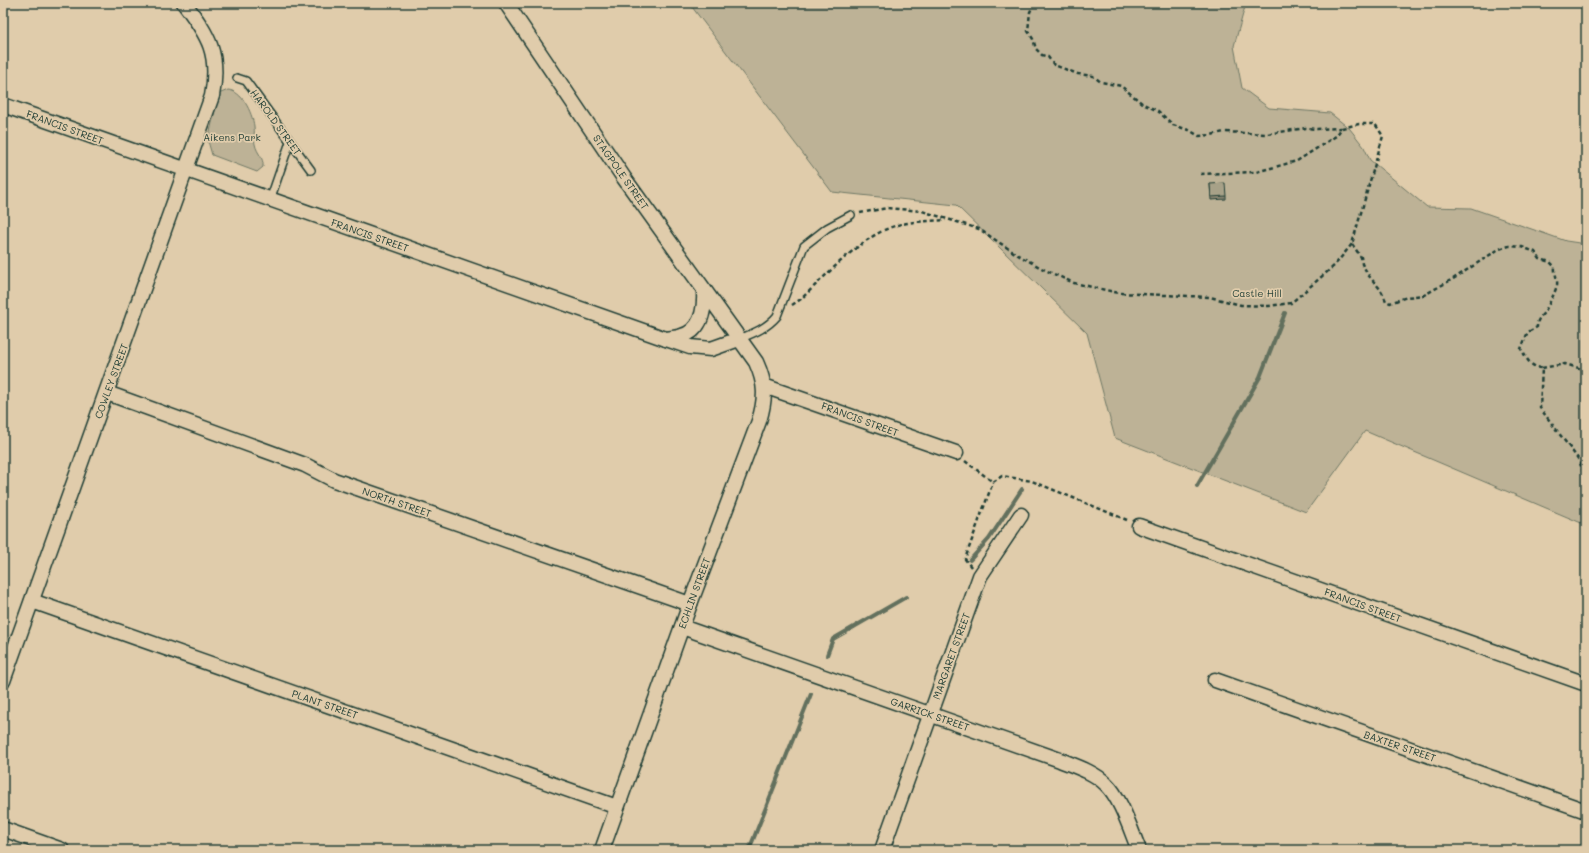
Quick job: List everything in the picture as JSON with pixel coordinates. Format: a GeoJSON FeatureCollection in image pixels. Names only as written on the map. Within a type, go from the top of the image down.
{"type":"FeatureCollection","features":[{"type":"Feature","properties":{"kind":"street","name":"COWLEY STREET"},"geometry":{"type":"LineString","coordinates":[[3,681],[212,96],[215,80],[215,69],[210,41],[203,28],[184,3]]}},
{"type":"Feature","properties":{"kind":"street","name":"STAGPOLE STREET"},"geometry":{"type":"LineString","coordinates":[[506,3],[624,178],[739,339]]}},
{"type":"Feature","properties":{"kind":"street","name":"FRANCIS STREET"},"geometry":{"type":"LineString","coordinates":[[3,105],[690,347],[711,349],[739,339]]}},
{"type":"Feature","properties":{"kind":"street"},"geometry":{"type":"LineString","coordinates":[[666,339],[683,336],[692,330],[702,315],[705,305],[704,290]]}},
{"type":"Feature","properties":{"kind":"street","name":"ECHLIN STREET"},"geometry":{"type":"LineString","coordinates":[[602,850],[690,604],[759,421],[763,405],[764,386],[756,362],[739,339]]}},
{"type":"Feature","properties":{"kind":"street","name":"FRANCIS STREET"},"geometry":{"type":"LineString","coordinates":[[764,386],[956,453]]}},
{"type":"Feature","properties":{"kind":"street","name":"NORTH STREET"},"geometry":{"type":"LineString","coordinates":[[107,393],[305,465],[334,480],[690,604]]}},
{"type":"Feature","properties":{"kind":"street","name":"MARGARET STREET"},"geometry":{"type":"LineString","coordinates":[[882,850],[980,576],[1021,515]]}},
{"type":"Feature","properties":{"kind":"street","name":"FRANCIS STREET"},"geometry":{"type":"LineString","coordinates":[[1139,526],[1586,684]]}},
{"type":"Feature","properties":{"kind":"street","name":"PLANT STREET"},"geometry":{"type":"LineString","coordinates":[[32,602],[617,807]]}},
{"type":"Feature","properties":{"kind":"street","name":"GARRICK STREET"},"geometry":{"type":"LineString","coordinates":[[682,627],[1060,760],[1084,770],[1106,784],[1120,804],[1139,850]]}},
{"type":"Feature","properties":{"kind":"street","name":"BAXTER STREET"},"geometry":{"type":"LineString","coordinates":[[1215,680],[1586,811]]}},
{"type":"Feature","properties":{"kind":"street"},"geometry":{"type":"LineString","coordinates":[[3,830],[62,850]]}},
{"type":"Feature","properties":{"kind":"lane","name":"HAROLD STREET"},"geometry":{"type":"LineString","coordinates":[[237,78],[246,81],[311,170]]}},
{"type":"Feature","properties":{"kind":"lane"},"geometry":{"type":"LineString","coordinates":[[270,200],[290,142]]}},
{"type":"Feature","properties":{"kind":"lane"},"geometry":{"type":"LineString","coordinates":[[739,339],[771,324],[777,316],[804,246],[826,228],[851,215]]}},
{"type":"Feature","properties":{"kind":"path"},"geometry":{"type":"LineString","coordinates":[[851,215],[887,208],[922,211],[979,229],[1018,255],[1045,270],[1074,283],[1120,293],[1210,297],[1241,304],[1269,306],[1291,302],[1334,266],[1352,244],[1383,136],[1375,124],[1359,124],[1342,128],[1306,128],[1266,134],[1224,132],[1199,136],[1189,130],[1172,125],[1158,112],[1142,104],[1121,86],[1101,82],[1093,76],[1078,74],[1054,65],[1048,57],[1042,55],[1036,49],[1033,39],[1028,31],[1030,12],[1034,3]]}},
{"type":"Feature","properties":{"kind":"path"},"geometry":{"type":"LineString","coordinates":[[1199,174],[1256,172],[1297,161],[1336,136],[1342,128]]}},
{"type":"Feature","properties":{"kind":"path"},"geometry":{"type":"LineString","coordinates":[[777,316],[801,299],[865,240],[896,225],[921,221],[950,220]]}},
{"type":"Feature","properties":{"kind":"path"},"geometry":{"type":"LineString","coordinates":[[1352,244],[1361,257],[1362,264],[1369,276],[1381,290],[1386,301],[1390,303],[1407,297],[1424,295],[1485,259],[1499,249],[1509,246],[1522,247],[1535,252],[1540,259],[1550,262],[1555,267],[1554,273],[1557,279],[1557,286],[1544,311],[1537,319],[1537,327],[1528,332],[1521,349],[1535,368],[1565,364],[1582,369],[1586,375]]}},
{"type":"Feature","properties":{"kind":"path"},"geometry":{"type":"LineString","coordinates":[[1542,368],[1540,408],[1579,460],[1586,481]]}},
{"type":"Feature","properties":{"kind":"path"},"geometry":{"type":"LineString","coordinates":[[956,453],[975,470],[993,482]]}},
{"type":"Feature","properties":{"kind":"path"},"geometry":{"type":"LineString","coordinates":[[980,576],[970,567],[965,559],[993,482],[1002,476],[1032,481],[1139,526]]}},
{"type":"Feature","properties":{"kind":"green space","name":"Castle Hill"},"geometry":{"type":"Polygon","coordinates":[[[689,3],[1246,3],[1234,46],[1242,88],[1269,108],[1330,113],[1350,129],[1364,147],[1370,160],[1427,207],[1471,208],[1566,241],[1586,244],[1586,525],[1365,431],[1306,512],[1115,438],[1087,333],[956,205],[832,192],[689,3]]]}},
{"type":"Feature","properties":{"kind":"green space","name":"Aikens Park"},"geometry":{"type":"Polygon","coordinates":[[[228,90],[238,94],[249,109],[254,126],[254,142],[263,164],[263,167],[257,172],[212,155],[208,141],[218,96],[228,90]]]}},
{"type":"Feature","properties":{"kind":"building"},"geometry":{"type":"Polygon","coordinates":[[[1225,183],[1226,196],[1211,197],[1210,184],[1225,183]]]}},
{"type":"Feature","properties":{"kind":"waterway"},"geometry":{"type":"LineString","coordinates":[[1197,486],[1260,377],[1285,313]]}},
{"type":"Feature","properties":{"kind":"waterway"},"geometry":{"type":"LineString","coordinates":[[970,560],[989,539],[1022,489]]}},
{"type":"Feature","properties":{"kind":"waterway"},"geometry":{"type":"LineString","coordinates":[[827,655],[833,639],[906,597]]}},
{"type":"Feature","properties":{"kind":"waterway"},"geometry":{"type":"LineString","coordinates":[[749,850],[811,694]]}}]}
